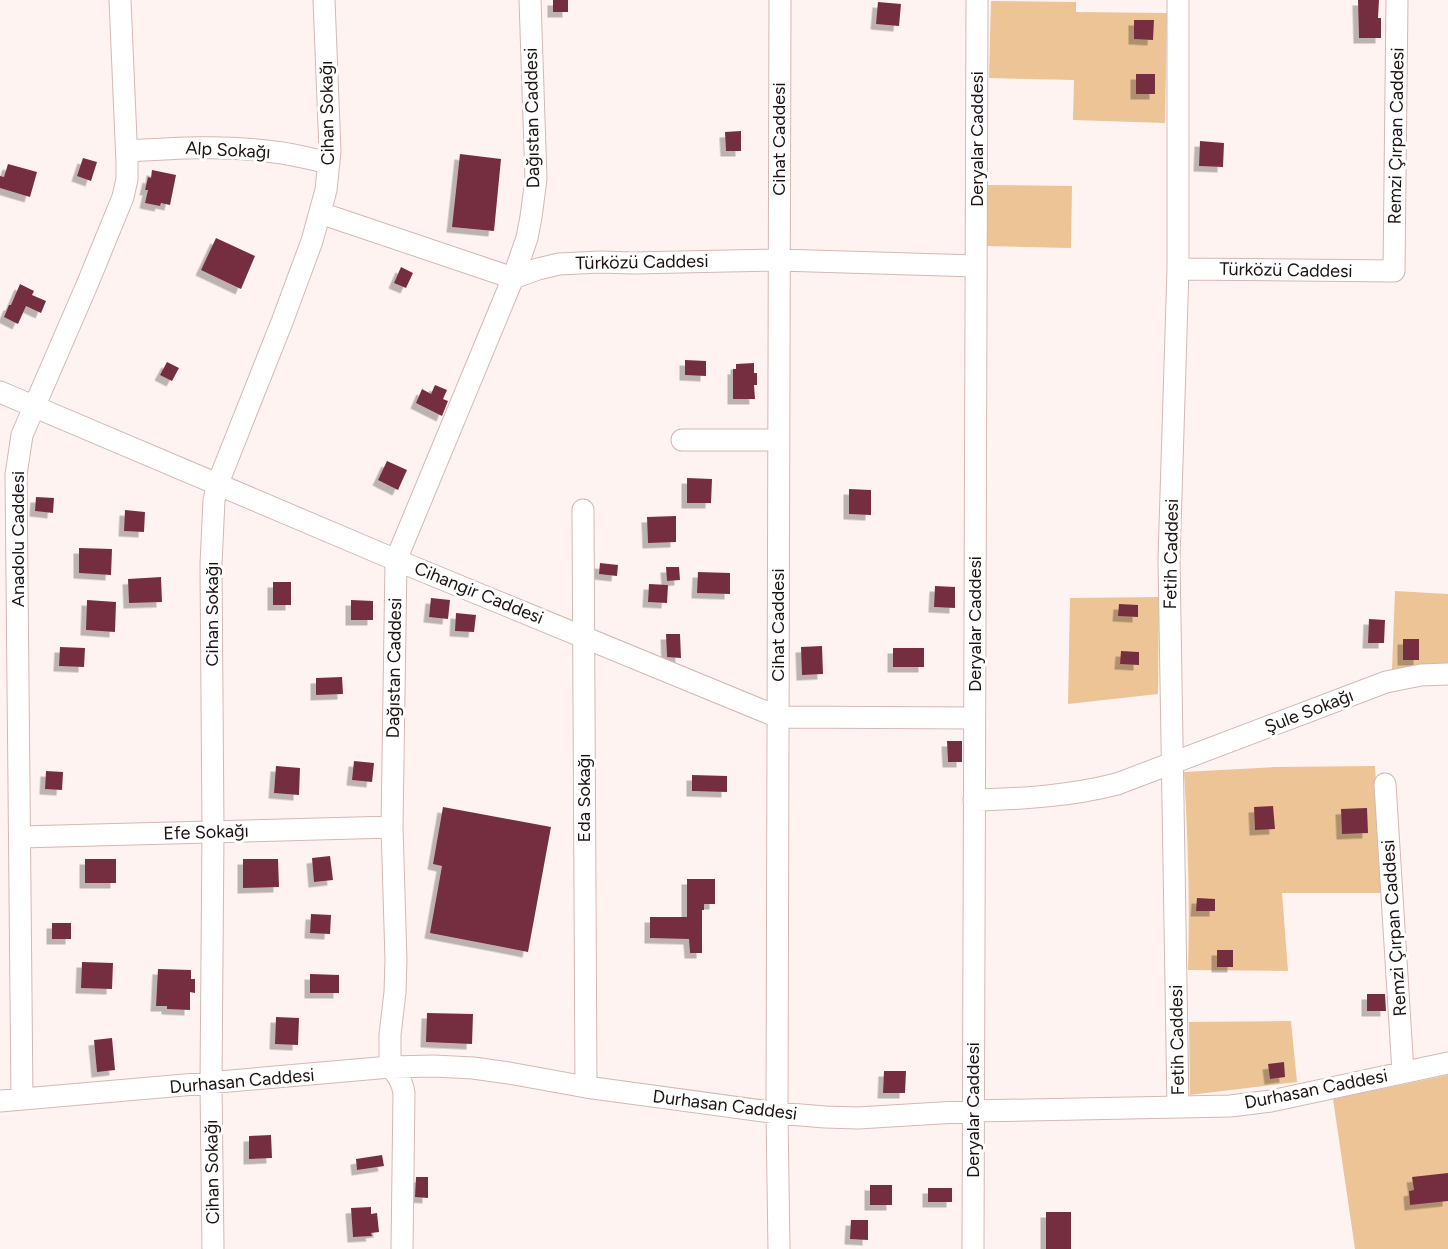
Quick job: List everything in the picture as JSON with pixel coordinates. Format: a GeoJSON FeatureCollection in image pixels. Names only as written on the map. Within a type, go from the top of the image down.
{"type":"FeatureCollection","features":[{"type":"Feature","properties":{"kind":"street","name":"Anadolu Caddesi"},"geometry":{"type":"LineString","coordinates":[[22,1099],[16,475],[22,435],[87,285],[123,197],[127,179],[120,0]]}},
{"type":"Feature","properties":{"kind":"street","name":"Cihan Sokağı"},"geometry":{"type":"LineString","coordinates":[[213,1249],[211,564],[214,500],[218,483],[312,241],[326,190],[330,151],[324,0]]}},
{"type":"Feature","properties":{"kind":"street","name":"Dağıstan Caddesi"},"geometry":{"type":"LineString","coordinates":[[402,1249],[404,1093],[402,1082],[390,1067],[396,960],[392,827],[396,560],[513,278],[527,238],[536,179],[530,0]]}},
{"type":"Feature","properties":{"kind":"street","name":"Cihat Caddesi"},"geometry":{"type":"LineString","coordinates":[[779,1249],[777,1113],[780,0]]}},
{"type":"Feature","properties":{"kind":"street","name":"Deryalar Caddesi"},"geometry":{"type":"LineString","coordinates":[[973,1249],[977,0]]}},
{"type":"Feature","properties":{"kind":"street","name":"Fetih Caddesi"},"geometry":{"type":"LineString","coordinates":[[1178,0],[1178,269],[1169,560],[1178,1107]]}},
{"type":"Feature","properties":{"kind":"street","name":"Remzi Çırpan Caddesi"},"geometry":{"type":"LineString","coordinates":[[1394,271],[1397,0]]}},
{"type":"Feature","properties":{"kind":"street","name":"Alp Sokağı"},"geometry":{"type":"LineString","coordinates":[[127,151],[236,148],[278,152],[329,163]]}},
{"type":"Feature","properties":{"kind":"street"},"geometry":{"type":"LineString","coordinates":[[320,213],[513,278]]}},
{"type":"Feature","properties":{"kind":"street","name":"Türközü Caddesi"},"geometry":{"type":"LineString","coordinates":[[513,278],[559,264],[580,263],[779,260],[976,266]]}},
{"type":"Feature","properties":{"kind":"street","name":"Türközü Caddesi"},"geometry":{"type":"LineString","coordinates":[[1178,269],[1394,271]]}},
{"type":"Feature","properties":{"kind":"street","name":"Cihangir Caddesi"},"geometry":{"type":"LineString","coordinates":[[0,392],[396,560],[778,717],[974,718]]}},
{"type":"Feature","properties":{"kind":"street"},"geometry":{"type":"LineString","coordinates":[[682,440],[778,440]]}},
{"type":"Feature","properties":{"kind":"street","name":"Eda Sokağı"},"geometry":{"type":"LineString","coordinates":[[583,510],[586,1087]]}},
{"type":"Feature","properties":{"kind":"street","name":"Şule Sokağı"},"geometry":{"type":"LineString","coordinates":[[974,800],[1014,800],[1087,792],[1117,784],[1386,682],[1421,675],[1448,674]]}},
{"type":"Feature","properties":{"kind":"street","name":"Remzi Çırpan Caddesi"},"geometry":{"type":"LineString","coordinates":[[1385,784],[1403,1072]]}},
{"type":"Feature","properties":{"kind":"street","name":"Efe Sokağı"},"geometry":{"type":"LineString","coordinates":[[20,837],[392,827]]}},
{"type":"Feature","properties":{"kind":"street","name":"Durhasan Caddesi"},"geometry":{"type":"LineString","coordinates":[[0,1101],[390,1067],[434,1066],[473,1068],[586,1087],[777,1113],[858,1118],[973,1111],[1230,1106],[1271,1101],[1448,1063]]}},
{"type":"Feature","properties":{"kind":"shaded area"},"geometry":{"type":"Polygon","coordinates":[[[991,1],[1076,2],[1076,12],[1167,13],[1165,123],[1073,120],[1074,80],[989,78],[991,1]]]}},
{"type":"Feature","properties":{"kind":"shaded area"},"geometry":{"type":"Polygon","coordinates":[[[986,185],[1072,186],[1071,248],[985,246],[986,185]]]}},
{"type":"Feature","properties":{"kind":"shaded area"},"geometry":{"type":"Polygon","coordinates":[[[1395,591],[1448,594],[1448,668],[1392,669],[1395,591]]]}},
{"type":"Feature","properties":{"kind":"shaded area"},"geometry":{"type":"Polygon","coordinates":[[[1159,597],[1158,694],[1068,704],[1070,598],[1159,597]]]}},
{"type":"Feature","properties":{"kind":"shaded area"},"geometry":{"type":"Polygon","coordinates":[[[1375,766],[1383,893],[1282,893],[1288,971],[1188,970],[1189,920],[1184,772],[1275,767],[1375,766]]]}},
{"type":"Feature","properties":{"kind":"shaded area"},"geometry":{"type":"Polygon","coordinates":[[[1291,1021],[1297,1082],[1190,1095],[1189,1022],[1291,1021]]]}},
{"type":"Feature","properties":{"kind":"shaded area"},"geometry":{"type":"Polygon","coordinates":[[[1448,1075],[1448,1249],[1355,1249],[1333,1099],[1448,1075]]]}},
{"type":"Feature","properties":{"kind":"building"},"geometry":{"type":"Polygon","coordinates":[[[553,0],[568,0],[568,12],[553,12],[553,0]]]}},
{"type":"Feature","properties":{"kind":"building"},"geometry":{"type":"Polygon","coordinates":[[[1358,0],[1379,0],[1378,18],[1381,18],[1381,38],[1359,38],[1358,0]]]}},
{"type":"Feature","properties":{"kind":"building"},"geometry":{"type":"Polygon","coordinates":[[[878,2],[901,4],[899,26],[876,24],[878,2]]]}},
{"type":"Feature","properties":{"kind":"building"},"geometry":{"type":"Polygon","coordinates":[[[1134,20],[1154,20],[1153,40],[1134,39],[1134,20]]]}},
{"type":"Feature","properties":{"kind":"building"},"geometry":{"type":"Polygon","coordinates":[[[1136,74],[1155,74],[1155,94],[1136,94],[1136,74]]]}},
{"type":"Feature","properties":{"kind":"building"},"geometry":{"type":"Polygon","coordinates":[[[741,131],[741,151],[726,151],[725,132],[741,131]]]}},
{"type":"Feature","properties":{"kind":"building"},"geometry":{"type":"Polygon","coordinates":[[[1200,141],[1224,143],[1223,167],[1199,166],[1200,141]]]}},
{"type":"Feature","properties":{"kind":"building"},"geometry":{"type":"Polygon","coordinates":[[[460,154],[501,159],[494,231],[452,227],[460,154]]]}},
{"type":"Feature","properties":{"kind":"building"},"geometry":{"type":"Polygon","coordinates":[[[83,158],[97,162],[91,181],[77,176],[83,158]]]}},
{"type":"Feature","properties":{"kind":"building"},"geometry":{"type":"Polygon","coordinates":[[[8,164],[37,172],[30,197],[0,188],[0,176],[4,177],[8,164]]]}},
{"type":"Feature","properties":{"kind":"building"},"geometry":{"type":"Polygon","coordinates":[[[152,170],[176,175],[170,205],[145,203],[148,190],[145,190],[152,170]]]}},
{"type":"Feature","properties":{"kind":"building"},"geometry":{"type":"Polygon","coordinates":[[[216,238],[255,256],[241,289],[201,270],[216,238]]]}},
{"type":"Feature","properties":{"kind":"building"},"geometry":{"type":"Polygon","coordinates":[[[401,267],[413,273],[406,288],[394,283],[401,267]]]}},
{"type":"Feature","properties":{"kind":"building"},"geometry":{"type":"Polygon","coordinates":[[[20,284],[34,291],[32,295],[46,301],[41,313],[26,306],[18,324],[4,317],[20,284]]]}},
{"type":"Feature","properties":{"kind":"building"},"geometry":{"type":"Polygon","coordinates":[[[685,360],[706,361],[706,376],[685,375],[685,360]]]}},
{"type":"Feature","properties":{"kind":"building"},"geometry":{"type":"Polygon","coordinates":[[[167,362],[179,368],[172,381],[160,375],[167,362]]]}},
{"type":"Feature","properties":{"kind":"building"},"geometry":{"type":"Polygon","coordinates":[[[754,363],[754,373],[757,373],[757,385],[754,385],[755,399],[733,399],[733,369],[736,369],[736,364],[754,363]]]}},
{"type":"Feature","properties":{"kind":"building"},"geometry":{"type":"Polygon","coordinates":[[[435,385],[447,390],[443,399],[448,401],[442,416],[416,403],[422,389],[431,394],[435,385]]]}},
{"type":"Feature","properties":{"kind":"building"},"geometry":{"type":"Polygon","coordinates":[[[387,461],[407,470],[398,490],[378,480],[387,461]]]}},
{"type":"Feature","properties":{"kind":"building"},"geometry":{"type":"Polygon","coordinates":[[[687,478],[712,479],[711,503],[687,503],[687,478]]]}},
{"type":"Feature","properties":{"kind":"building"},"geometry":{"type":"Polygon","coordinates":[[[849,489],[871,490],[871,515],[849,514],[849,489]]]}},
{"type":"Feature","properties":{"kind":"building"},"geometry":{"type":"Polygon","coordinates":[[[36,497],[54,498],[53,513],[35,511],[36,497]]]}},
{"type":"Feature","properties":{"kind":"building"},"geometry":{"type":"Polygon","coordinates":[[[125,510],[145,512],[144,532],[124,531],[125,510]]]}},
{"type":"Feature","properties":{"kind":"building"},"geometry":{"type":"Polygon","coordinates":[[[676,516],[676,542],[648,543],[647,517],[676,516]]]}},
{"type":"Feature","properties":{"kind":"building"},"geometry":{"type":"Polygon","coordinates":[[[79,548],[112,549],[111,575],[79,573],[79,548]]]}},
{"type":"Feature","properties":{"kind":"building"},"geometry":{"type":"Polygon","coordinates":[[[600,563],[618,565],[617,576],[599,574],[600,563]]]}},
{"type":"Feature","properties":{"kind":"building"},"geometry":{"type":"Polygon","coordinates":[[[666,567],[679,567],[680,580],[667,581],[666,567]]]}},
{"type":"Feature","properties":{"kind":"building"},"geometry":{"type":"Polygon","coordinates":[[[698,572],[730,573],[730,594],[697,593],[698,572]]]}},
{"type":"Feature","properties":{"kind":"building"},"geometry":{"type":"Polygon","coordinates":[[[161,577],[162,602],[129,603],[128,579],[161,577]]]}},
{"type":"Feature","properties":{"kind":"building"},"geometry":{"type":"Polygon","coordinates":[[[273,582],[291,582],[291,605],[273,605],[273,582]]]}},
{"type":"Feature","properties":{"kind":"building"},"geometry":{"type":"Polygon","coordinates":[[[649,584],[668,585],[667,603],[648,602],[649,584]]]}},
{"type":"Feature","properties":{"kind":"building"},"geometry":{"type":"Polygon","coordinates":[[[935,586],[955,587],[955,608],[934,607],[935,586]]]}},
{"type":"Feature","properties":{"kind":"building"},"geometry":{"type":"Polygon","coordinates":[[[431,598],[450,600],[448,619],[429,617],[431,598]]]}},
{"type":"Feature","properties":{"kind":"building"},"geometry":{"type":"Polygon","coordinates":[[[87,600],[116,602],[115,632],[86,630],[87,600]]]}},
{"type":"Feature","properties":{"kind":"building"},"geometry":{"type":"Polygon","coordinates":[[[351,600],[373,601],[373,620],[351,620],[351,600]]]}},
{"type":"Feature","properties":{"kind":"building"},"geometry":{"type":"Polygon","coordinates":[[[1119,604],[1138,605],[1138,617],[1118,616],[1119,604]]]}},
{"type":"Feature","properties":{"kind":"building"},"geometry":{"type":"Polygon","coordinates":[[[456,613],[476,615],[474,632],[455,631],[456,613]]]}},
{"type":"Feature","properties":{"kind":"building"},"geometry":{"type":"Polygon","coordinates":[[[1369,619],[1385,620],[1384,643],[1368,643],[1369,619]]]}},
{"type":"Feature","properties":{"kind":"building"},"geometry":{"type":"Polygon","coordinates":[[[666,634],[680,634],[681,658],[667,657],[666,634]]]}},
{"type":"Feature","properties":{"kind":"building"},"geometry":{"type":"Polygon","coordinates":[[[1403,639],[1419,639],[1419,660],[1403,660],[1403,639]]]}},
{"type":"Feature","properties":{"kind":"building"},"geometry":{"type":"Polygon","coordinates":[[[822,646],[823,674],[802,675],[801,647],[822,646]]]}},
{"type":"Feature","properties":{"kind":"building"},"geometry":{"type":"Polygon","coordinates":[[[60,647],[85,648],[84,667],[59,666],[60,647]]]}},
{"type":"Feature","properties":{"kind":"building"},"geometry":{"type":"Polygon","coordinates":[[[893,648],[924,648],[924,667],[893,667],[893,648]]]}},
{"type":"Feature","properties":{"kind":"building"},"geometry":{"type":"Polygon","coordinates":[[[1121,651],[1139,652],[1139,665],[1120,664],[1121,651]]]}},
{"type":"Feature","properties":{"kind":"building"},"geometry":{"type":"Polygon","coordinates":[[[342,677],[343,694],[316,695],[316,678],[342,677]]]}},
{"type":"Feature","properties":{"kind":"building"},"geometry":{"type":"Polygon","coordinates":[[[947,741],[962,741],[962,762],[948,762],[947,741]]]}},
{"type":"Feature","properties":{"kind":"building"},"geometry":{"type":"Polygon","coordinates":[[[354,761],[374,763],[372,782],[352,780],[354,761]]]}},
{"type":"Feature","properties":{"kind":"building"},"geometry":{"type":"Polygon","coordinates":[[[276,766],[300,768],[299,795],[274,793],[276,766]]]}},
{"type":"Feature","properties":{"kind":"building"},"geometry":{"type":"Polygon","coordinates":[[[46,771],[63,772],[62,790],[45,789],[46,771]]]}},
{"type":"Feature","properties":{"kind":"building"},"geometry":{"type":"Polygon","coordinates":[[[692,775],[727,776],[727,792],[692,791],[692,775]]]}},
{"type":"Feature","properties":{"kind":"building"},"geometry":{"type":"Polygon","coordinates":[[[1273,806],[1275,829],[1255,830],[1254,807],[1273,806]]]}},
{"type":"Feature","properties":{"kind":"building"},"geometry":{"type":"Polygon","coordinates":[[[443,807],[551,827],[528,952],[430,933],[442,866],[433,864],[443,807]]]}},
{"type":"Feature","properties":{"kind":"building"},"geometry":{"type":"Polygon","coordinates":[[[1367,808],[1368,833],[1342,834],[1341,809],[1367,808]]]}},
{"type":"Feature","properties":{"kind":"building"},"geometry":{"type":"Polygon","coordinates":[[[330,856],[333,880],[314,882],[312,858],[330,856]]]}},
{"type":"Feature","properties":{"kind":"building"},"geometry":{"type":"Polygon","coordinates":[[[85,859],[116,859],[116,883],[85,883],[85,859]]]}},
{"type":"Feature","properties":{"kind":"building"},"geometry":{"type":"Polygon","coordinates":[[[243,859],[278,859],[279,887],[243,888],[243,859]]]}},
{"type":"Feature","properties":{"kind":"building"},"geometry":{"type":"Polygon","coordinates":[[[687,879],[715,879],[715,904],[704,904],[704,910],[702,910],[702,953],[690,953],[689,939],[650,938],[650,917],[687,917],[687,879]]]}},
{"type":"Feature","properties":{"kind":"building"},"geometry":{"type":"Polygon","coordinates":[[[1197,898],[1215,899],[1215,911],[1196,911],[1197,898]]]}},
{"type":"Feature","properties":{"kind":"building"},"geometry":{"type":"Polygon","coordinates":[[[311,914],[331,915],[330,934],[310,933],[311,914]]]}},
{"type":"Feature","properties":{"kind":"building"},"geometry":{"type":"Polygon","coordinates":[[[52,923],[71,923],[71,939],[52,939],[52,923]]]}},
{"type":"Feature","properties":{"kind":"building"},"geometry":{"type":"Polygon","coordinates":[[[1217,950],[1233,950],[1233,967],[1217,967],[1217,950]]]}},
{"type":"Feature","properties":{"kind":"building"},"geometry":{"type":"Polygon","coordinates":[[[82,962],[113,963],[112,989],[81,988],[82,962]]]}},
{"type":"Feature","properties":{"kind":"building"},"geometry":{"type":"Polygon","coordinates":[[[158,969],[191,970],[191,979],[195,979],[195,993],[190,992],[190,1010],[156,1006],[158,969]]]}},
{"type":"Feature","properties":{"kind":"building"},"geometry":{"type":"Polygon","coordinates":[[[310,974],[339,975],[339,993],[310,993],[310,974]]]}},
{"type":"Feature","properties":{"kind":"building"},"geometry":{"type":"Polygon","coordinates":[[[1367,994],[1385,994],[1386,1011],[1367,1011],[1367,994]]]}},
{"type":"Feature","properties":{"kind":"building"},"geometry":{"type":"Polygon","coordinates":[[[427,1013],[473,1014],[472,1044],[426,1042],[427,1013]]]}},
{"type":"Feature","properties":{"kind":"building"},"geometry":{"type":"Polygon","coordinates":[[[276,1017],[299,1018],[298,1045],[275,1044],[276,1017]]]}},
{"type":"Feature","properties":{"kind":"building"},"geometry":{"type":"Polygon","coordinates":[[[112,1038],[115,1070],[97,1072],[94,1040],[112,1038]]]}},
{"type":"Feature","properties":{"kind":"building"},"geometry":{"type":"Polygon","coordinates":[[[1284,1062],[1285,1077],[1270,1079],[1268,1064],[1284,1062]]]}},
{"type":"Feature","properties":{"kind":"building"},"geometry":{"type":"Polygon","coordinates":[[[884,1071],[906,1071],[905,1093],[883,1093],[884,1071]]]}},
{"type":"Feature","properties":{"kind":"building"},"geometry":{"type":"Polygon","coordinates":[[[271,1135],[272,1158],[249,1159],[249,1136],[271,1135]]]}},
{"type":"Feature","properties":{"kind":"building"},"geometry":{"type":"Polygon","coordinates":[[[382,1155],[384,1166],[357,1170],[356,1159],[382,1155]]]}},
{"type":"Feature","properties":{"kind":"building"},"geometry":{"type":"Polygon","coordinates":[[[1448,1173],[1448,1201],[1410,1205],[1409,1191],[1414,1190],[1412,1177],[1448,1173]]]}},
{"type":"Feature","properties":{"kind":"building"},"geometry":{"type":"Polygon","coordinates":[[[416,1177],[428,1177],[428,1198],[415,1197],[416,1177]]]}},
{"type":"Feature","properties":{"kind":"building"},"geometry":{"type":"Polygon","coordinates":[[[870,1185],[892,1185],[892,1205],[870,1205],[870,1185]]]}},
{"type":"Feature","properties":{"kind":"building"},"geometry":{"type":"Polygon","coordinates":[[[928,1188],[952,1188],[952,1202],[928,1202],[928,1188]]]}},
{"type":"Feature","properties":{"kind":"building"},"geometry":{"type":"Polygon","coordinates":[[[371,1207],[371,1214],[377,1213],[379,1232],[371,1233],[372,1236],[353,1237],[351,1208],[371,1207]]]}},
{"type":"Feature","properties":{"kind":"building"},"geometry":{"type":"Polygon","coordinates":[[[1046,1212],[1071,1212],[1071,1249],[1046,1249],[1046,1212]]]}},
{"type":"Feature","properties":{"kind":"building"},"geometry":{"type":"Polygon","coordinates":[[[851,1220],[868,1220],[868,1240],[850,1239],[851,1220]]]}}]}
